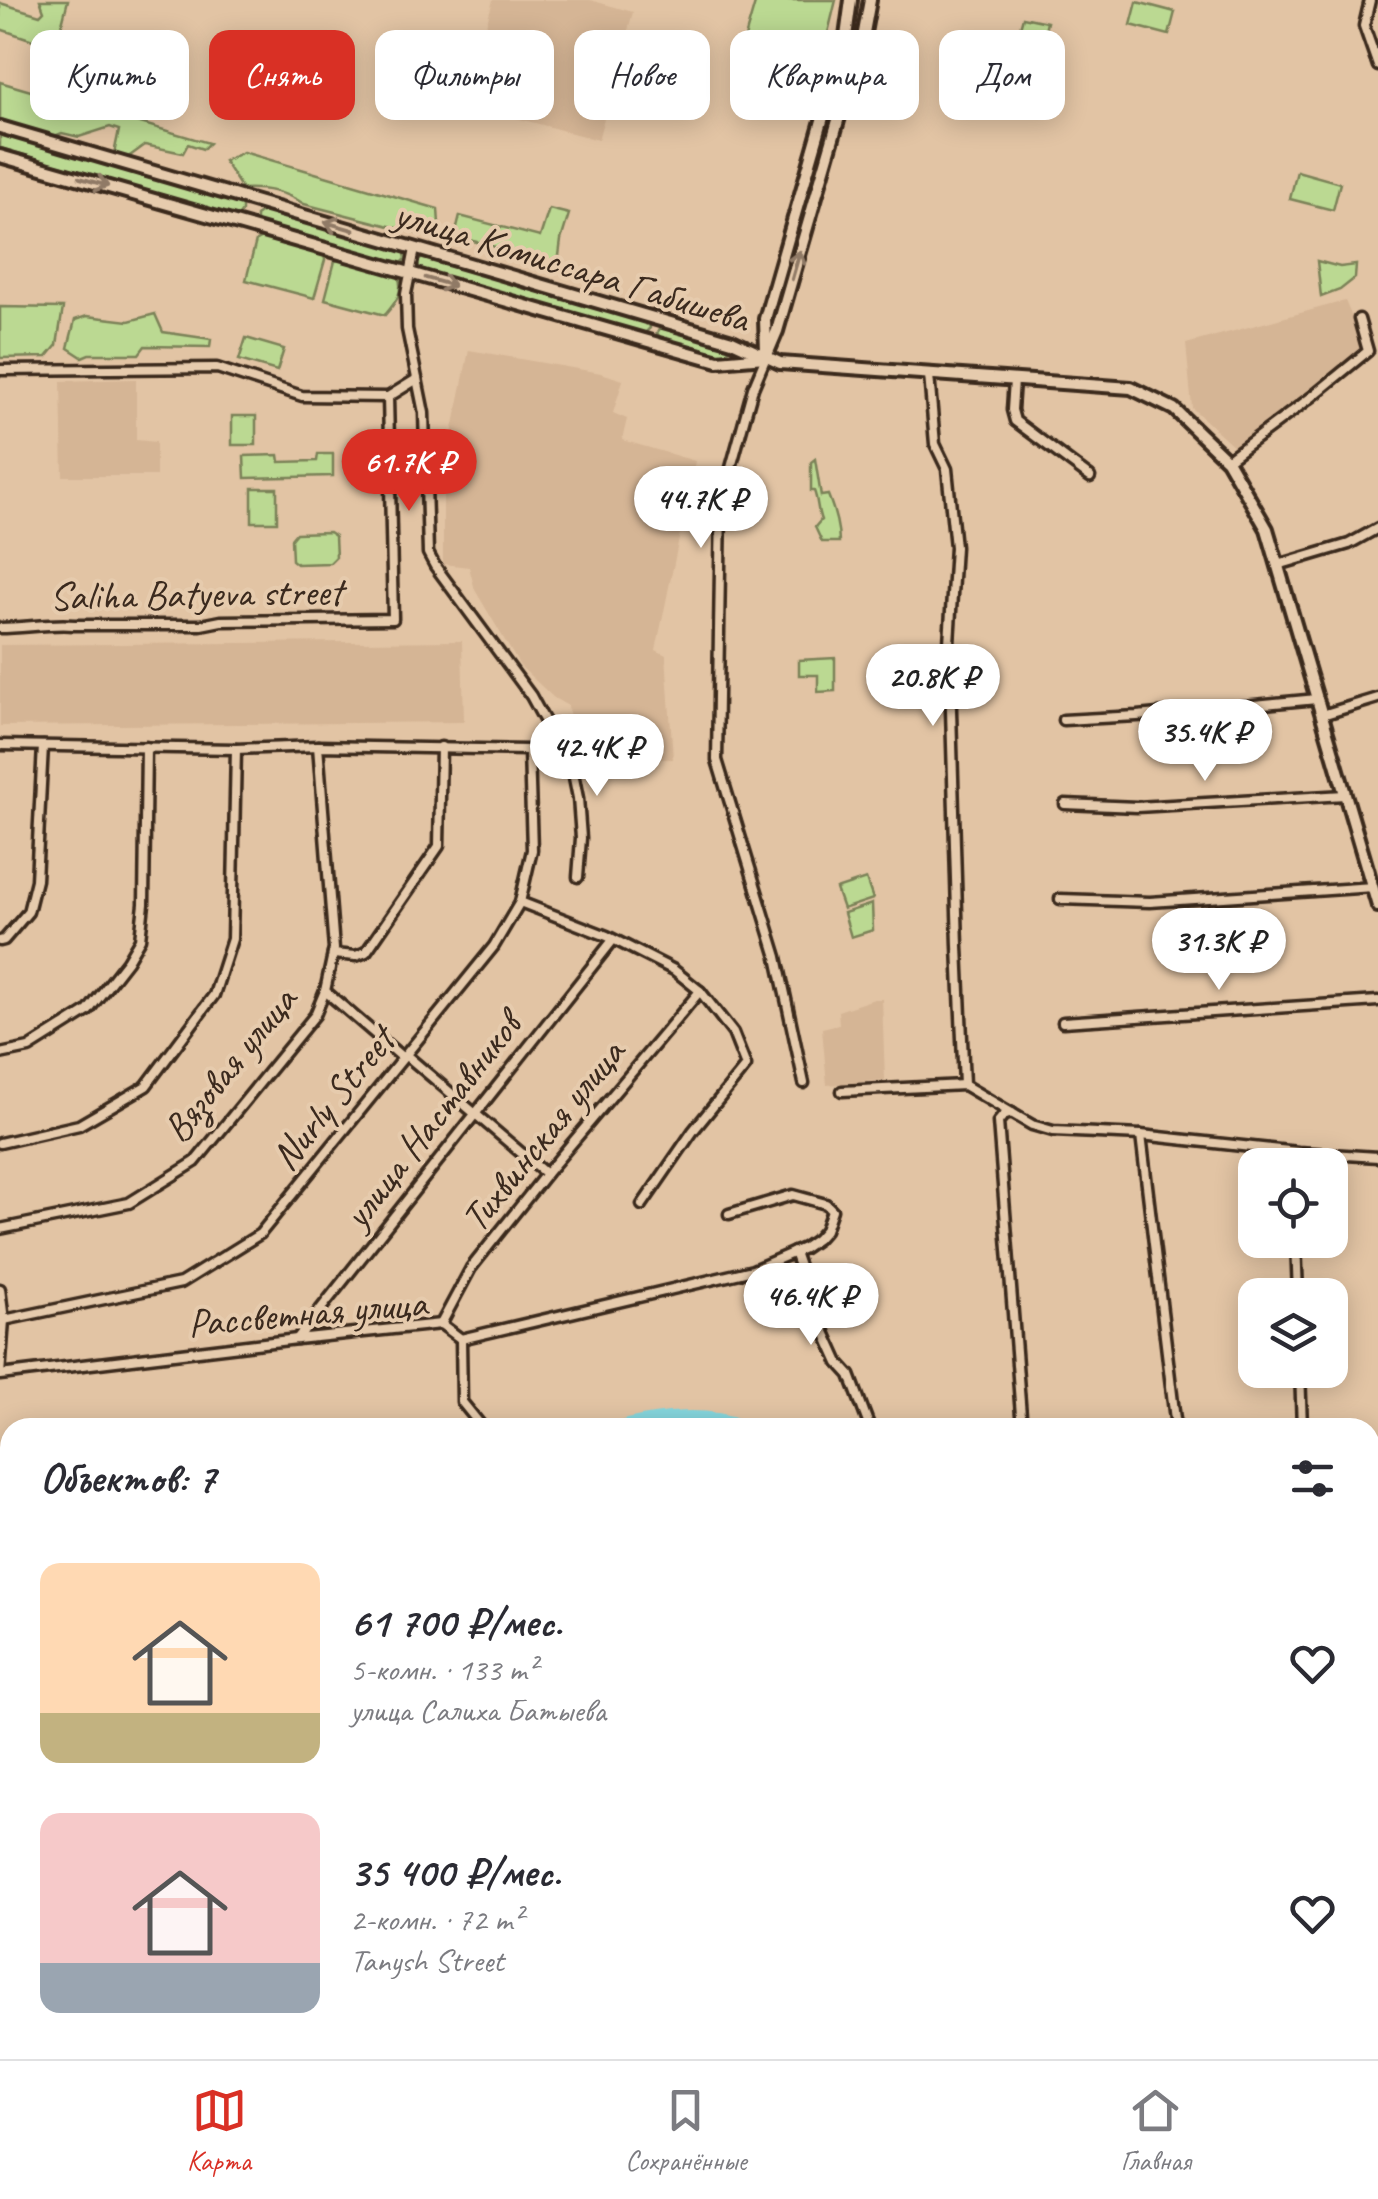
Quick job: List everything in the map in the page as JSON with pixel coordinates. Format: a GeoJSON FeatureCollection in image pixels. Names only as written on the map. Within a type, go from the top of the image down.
{"type":"FeatureCollection","features":[{"type":"Feature","properties":{"kind":"street"},"geometry":{"type":"LineString","coordinates":[[766,357],[765,319],[846,37],[851,0]]}},
{"type":"Feature","properties":{"kind":"street"},"geometry":{"type":"LineString","coordinates":[[804,1083],[777,957],[717,761],[721,504],[866,33],[870,0]]}},
{"type":"Feature","properties":{"kind":"street"},"geometry":{"type":"LineString","coordinates":[[1370,0],[1364,26],[1378,66]]}},
{"type":"Feature","properties":{"kind":"street","name":"улица Комиссара Габишева"},"geometry":{"type":"LineString","coordinates":[[0,127],[732,341],[766,357]]}},
{"type":"Feature","properties":{"kind":"street"},"geometry":{"type":"LineString","coordinates":[[820,129],[834,132]]}},
{"type":"Feature","properties":{"kind":"street","name":"улица Комиссара Габишева"},"geometry":{"type":"LineString","coordinates":[[0,156],[718,360],[766,357]]}},
{"type":"Feature","properties":{"kind":"street"},"geometry":{"type":"LineString","coordinates":[[246,226],[254,201]]}},
{"type":"Feature","properties":{"kind":"street"},"geometry":{"type":"LineString","coordinates":[[416,249],[408,274],[406,329],[424,413],[428,552],[531,696],[555,740],[570,758],[582,838],[578,877]]}},
{"type":"Feature","properties":{"kind":"street"},"geometry":{"type":"LineString","coordinates":[[1226,460],[1368,351],[1359,319]]}},
{"type":"Feature","properties":{"kind":"street"},"geometry":{"type":"LineString","coordinates":[[652,342],[659,320]]}},
{"type":"Feature","properties":{"kind":"street"},"geometry":{"type":"LineString","coordinates":[[766,357],[780,364],[1131,388],[1174,409],[1226,460],[1267,529],[1373,873],[1372,887],[1378,906]]}},
{"type":"Feature","properties":{"kind":"street"},"geometry":{"type":"LineString","coordinates":[[0,370],[217,368],[302,396],[388,398],[416,379]]}},
{"type":"Feature","properties":{"kind":"street"},"geometry":{"type":"LineString","coordinates":[[928,375],[935,444],[948,469],[956,547],[950,642],[964,1086]]}},
{"type":"Feature","properties":{"kind":"street"},"geometry":{"type":"LineString","coordinates":[[1014,380],[1012,410],[1016,421],[1090,477]]}},
{"type":"Feature","properties":{"kind":"street"},"geometry":{"type":"LineString","coordinates":[[0,628],[34,628],[55,623],[201,625],[221,621],[392,619],[388,398]]}},
{"type":"Feature","properties":{"kind":"street"},"geometry":{"type":"LineString","coordinates":[[1278,564],[1349,544],[1378,528]]}},
{"type":"Feature","properties":{"kind":"street"},"geometry":{"type":"LineString","coordinates":[[1322,715],[1378,698]]}},
{"type":"Feature","properties":{"kind":"street"},"geometry":{"type":"LineString","coordinates":[[1063,720],[1317,699]]}},
{"type":"Feature","properties":{"kind":"street"},"geometry":{"type":"LineString","coordinates":[[0,746],[529,750],[548,749],[555,740]]}},
{"type":"Feature","properties":{"kind":"street"},"geometry":{"type":"LineString","coordinates":[[0,941],[28,912],[36,880],[43,746]]}},
{"type":"Feature","properties":{"kind":"street","name":"Вязовая улица"},"geometry":{"type":"LineString","coordinates":[[0,1229],[129,1202],[195,1162],[314,1016],[325,992],[333,954],[318,746]]}},
{"type":"Feature","properties":{"kind":"street"},"geometry":{"type":"LineString","coordinates":[[0,1054],[29,1048],[88,1011],[140,939],[146,747]]}},
{"type":"Feature","properties":{"kind":"street"},"geometry":{"type":"LineString","coordinates":[[333,954],[356,956],[366,952],[439,846],[441,747]]}},
{"type":"Feature","properties":{"kind":"street"},"geometry":{"type":"LineString","coordinates":[[0,1143],[79,1125],[146,1086],[214,995],[232,939],[236,748]]}},
{"type":"Feature","properties":{"kind":"street","name":"Nurly Street"},"geometry":{"type":"LineString","coordinates":[[4,1320],[181,1283],[260,1234],[494,946],[520,902],[532,850],[529,750]]}},
{"type":"Feature","properties":{"kind":"street"},"geometry":{"type":"LineString","coordinates":[[1065,804],[1137,807],[1346,795]]}},
{"type":"Feature","properties":{"kind":"street"},"geometry":{"type":"LineString","coordinates":[[1060,898],[1150,902],[1372,887]]}},
{"type":"Feature","properties":{"kind":"street"},"geometry":{"type":"LineString","coordinates":[[520,902],[674,970],[700,991],[733,1033],[746,1066],[642,1205]]}},
{"type":"Feature","properties":{"kind":"street","name":"улица Наставников"},"geometry":{"type":"LineString","coordinates":[[297,1338],[613,940]]}},
{"type":"Feature","properties":{"kind":"street","name":"Тихвинская улица"},"geometry":{"type":"LineString","coordinates":[[441,1324],[472,1268],[700,991]]}},
{"type":"Feature","properties":{"kind":"street"},"geometry":{"type":"LineString","coordinates":[[325,992],[546,1174]]}},
{"type":"Feature","properties":{"kind":"street"},"geometry":{"type":"LineString","coordinates":[[1063,1022],[1378,1001]]}},
{"type":"Feature","properties":{"kind":"street"},"geometry":{"type":"LineString","coordinates":[[842,1091],[964,1086],[1032,1126],[1053,1131],[1141,1135],[1261,1148]]}},
{"type":"Feature","properties":{"kind":"street"},"geometry":{"type":"LineString","coordinates":[[1012,1113],[998,1122],[1021,1418]]}},
{"type":"Feature","properties":{"kind":"street"},"geometry":{"type":"LineString","coordinates":[[1141,1135],[1175,1418]]}},
{"type":"Feature","properties":{"kind":"street"},"geometry":{"type":"LineString","coordinates":[[1348,1156],[1378,1158]]}},
{"type":"Feature","properties":{"kind":"street","name":"Рассветная улица"},"geometry":{"type":"LineString","coordinates":[[0,1375],[441,1324],[461,1339],[753,1270],[817,1239],[832,1210],[826,1204],[793,1194],[729,1214]]}},
{"type":"Feature","properties":{"kind":"street"},"geometry":{"type":"LineString","coordinates":[[794,1252],[811,1301],[839,1363],[850,1376],[866,1418]]}},
{"type":"Feature","properties":{"kind":"street"},"geometry":{"type":"LineString","coordinates":[[0,1289],[4,1320],[0,1375]]}},
{"type":"Feature","properties":{"kind":"street"},"geometry":{"type":"LineString","coordinates":[[461,1339],[462,1402],[475,1418]]}},
{"type":"Feature","properties":{"kind":"street"},"geometry":{"type":"LineString","coordinates":[[1301,1388],[1302,1418]]}},
{"type":"Feature","properties":{"kind":"shaded area"},"geometry":{"type":"Polygon","coordinates":[[[493,0],[590,0],[633,12],[628,30],[574,30],[574,120],[603,120],[598,140],[524,120],[554,120],[554,30],[485,30],[493,0]]]}},
{"type":"Feature","properties":{"kind":"shaded area"},"geometry":{"type":"Polygon","coordinates":[[[1345,301],[1365,347],[1332,378],[1236,448],[1192,408],[1186,344],[1345,301]]]}},
{"type":"Feature","properties":{"kind":"shaded area"},"geometry":{"type":"Polygon","coordinates":[[[469,350],[623,380],[613,413],[627,419],[622,440],[695,461],[656,650],[666,655],[673,759],[577,760],[568,706],[520,666],[475,590],[469,567],[443,564],[443,479],[469,350]]]}},
{"type":"Feature","properties":{"kind":"shaded area"},"geometry":{"type":"Polygon","coordinates":[[[136,379],[136,440],[156,442],[156,476],[63,476],[61,381],[136,379]]]}},
{"type":"Feature","properties":{"kind":"shaded area"},"geometry":{"type":"Polygon","coordinates":[[[462,641],[464,722],[0,726],[0,645],[462,641]]]}},
{"type":"Feature","properties":{"kind":"shaded area"},"geometry":{"type":"Polygon","coordinates":[[[882,999],[885,1080],[827,1085],[822,1028],[839,1024],[838,1011],[882,999]]]}},
{"type":"Feature","properties":{"kind":"green space"},"geometry":{"type":"Polygon","coordinates":[[[40,0],[68,0],[60,30],[30,30],[30,39],[0,29],[0,3],[40,15],[44,11],[40,0]]]}},
{"type":"Feature","properties":{"kind":"green space"},"geometry":{"type":"Polygon","coordinates":[[[756,0],[836,0],[829,30],[747,30],[756,0]]]}},
{"type":"Feature","properties":{"kind":"green space"},"geometry":{"type":"Polygon","coordinates":[[[1137,2],[1175,12],[1169,35],[1131,25],[1137,2]]]}},
{"type":"Feature","properties":{"kind":"green space"},"geometry":{"type":"Polygon","coordinates":[[[1023,17],[1047,22],[1045,30],[1019,30],[1023,17]]]}},
{"type":"Feature","properties":{"kind":"green space"},"geometry":{"type":"Polygon","coordinates":[[[0,82],[30,91],[30,120],[130,120],[209,143],[203,149],[188,144],[183,153],[145,145],[127,158],[114,154],[119,130],[110,127],[79,137],[62,133],[52,137],[0,119],[0,82]]]}},
{"type":"Feature","properties":{"kind":"green space"},"geometry":{"type":"Polygon","coordinates":[[[0,134],[238,203],[242,211],[234,216],[0,148],[0,134]]]}},
{"type":"Feature","properties":{"kind":"green space"},"geometry":{"type":"Polygon","coordinates":[[[820,136],[828,137],[783,294],[776,291],[820,136]]]}},
{"type":"Feature","properties":{"kind":"green space"},"geometry":{"type":"Polygon","coordinates":[[[243,152],[438,209],[440,239],[304,204],[274,191],[242,189],[224,161],[243,152]]]}},
{"type":"Feature","properties":{"kind":"green space"},"geometry":{"type":"Polygon","coordinates":[[[1297,171],[1340,183],[1333,210],[1290,199],[1297,171]]]}},
{"type":"Feature","properties":{"kind":"green space"},"geometry":{"type":"Polygon","coordinates":[[[549,209],[569,214],[558,264],[455,236],[460,216],[540,237],[549,209]]]}},
{"type":"Feature","properties":{"kind":"green space"},"geometry":{"type":"Polygon","coordinates":[[[263,211],[401,250],[406,259],[397,263],[261,225],[256,216],[263,211]]]}},
{"type":"Feature","properties":{"kind":"green space"},"geometry":{"type":"Polygon","coordinates":[[[263,237],[324,254],[314,298],[246,280],[256,241],[263,237]]]}},
{"type":"Feature","properties":{"kind":"green space"},"geometry":{"type":"Polygon","coordinates":[[[425,256],[645,320],[650,328],[641,333],[422,269],[418,261],[425,256]]]}},
{"type":"Feature","properties":{"kind":"green space"},"geometry":{"type":"Polygon","coordinates":[[[343,258],[398,274],[398,296],[385,315],[325,299],[335,261],[343,258]]]}},
{"type":"Feature","properties":{"kind":"green space"},"geometry":{"type":"Polygon","coordinates":[[[1317,261],[1340,267],[1356,265],[1355,278],[1340,290],[1321,297],[1317,261]]]}},
{"type":"Feature","properties":{"kind":"green space"},"geometry":{"type":"Polygon","coordinates":[[[0,307],[63,308],[57,345],[47,357],[0,358],[0,307]]]}},
{"type":"Feature","properties":{"kind":"green space"},"geometry":{"type":"Polygon","coordinates":[[[155,314],[163,332],[211,339],[210,347],[145,346],[139,354],[82,357],[68,348],[75,320],[87,316],[129,321],[155,314]]]}},
{"type":"Feature","properties":{"kind":"green space"},"geometry":{"type":"Polygon","coordinates":[[[666,327],[730,345],[726,358],[662,340],[657,333],[666,327]]]}},
{"type":"Feature","properties":{"kind":"green space"},"geometry":{"type":"Polygon","coordinates":[[[246,338],[284,349],[277,371],[239,360],[246,338]]]}},
{"type":"Feature","properties":{"kind":"green space"},"geometry":{"type":"Polygon","coordinates":[[[232,416],[256,416],[256,445],[232,445],[232,416]]]}},
{"type":"Feature","properties":{"kind":"green space"},"geometry":{"type":"Polygon","coordinates":[[[318,454],[333,454],[333,476],[245,478],[244,456],[279,455],[280,462],[317,461],[318,454]]]}},
{"type":"Feature","properties":{"kind":"green space"},"geometry":{"type":"Polygon","coordinates":[[[815,459],[821,496],[828,495],[839,542],[822,542],[815,527],[821,520],[811,491],[811,462],[815,459]]]}},
{"type":"Feature","properties":{"kind":"green space"},"geometry":{"type":"Polygon","coordinates":[[[252,488],[277,488],[277,522],[252,522],[252,488]]]}},
{"type":"Feature","properties":{"kind":"green space"},"geometry":{"type":"Polygon","coordinates":[[[329,532],[335,536],[336,557],[330,563],[297,564],[292,560],[291,539],[296,533],[329,532]]]}},
{"type":"Feature","properties":{"kind":"green space"},"geometry":{"type":"Polygon","coordinates":[[[835,658],[835,691],[818,692],[818,675],[799,675],[799,660],[835,658]]]}},
{"type":"Feature","properties":{"kind":"green space"},"geometry":{"type":"Polygon","coordinates":[[[866,879],[873,899],[843,909],[836,889],[866,879]]]}},
{"type":"Feature","properties":{"kind":"green space"},"geometry":{"type":"Polygon","coordinates":[[[872,904],[873,930],[851,937],[844,913],[872,904]]]}}]}
